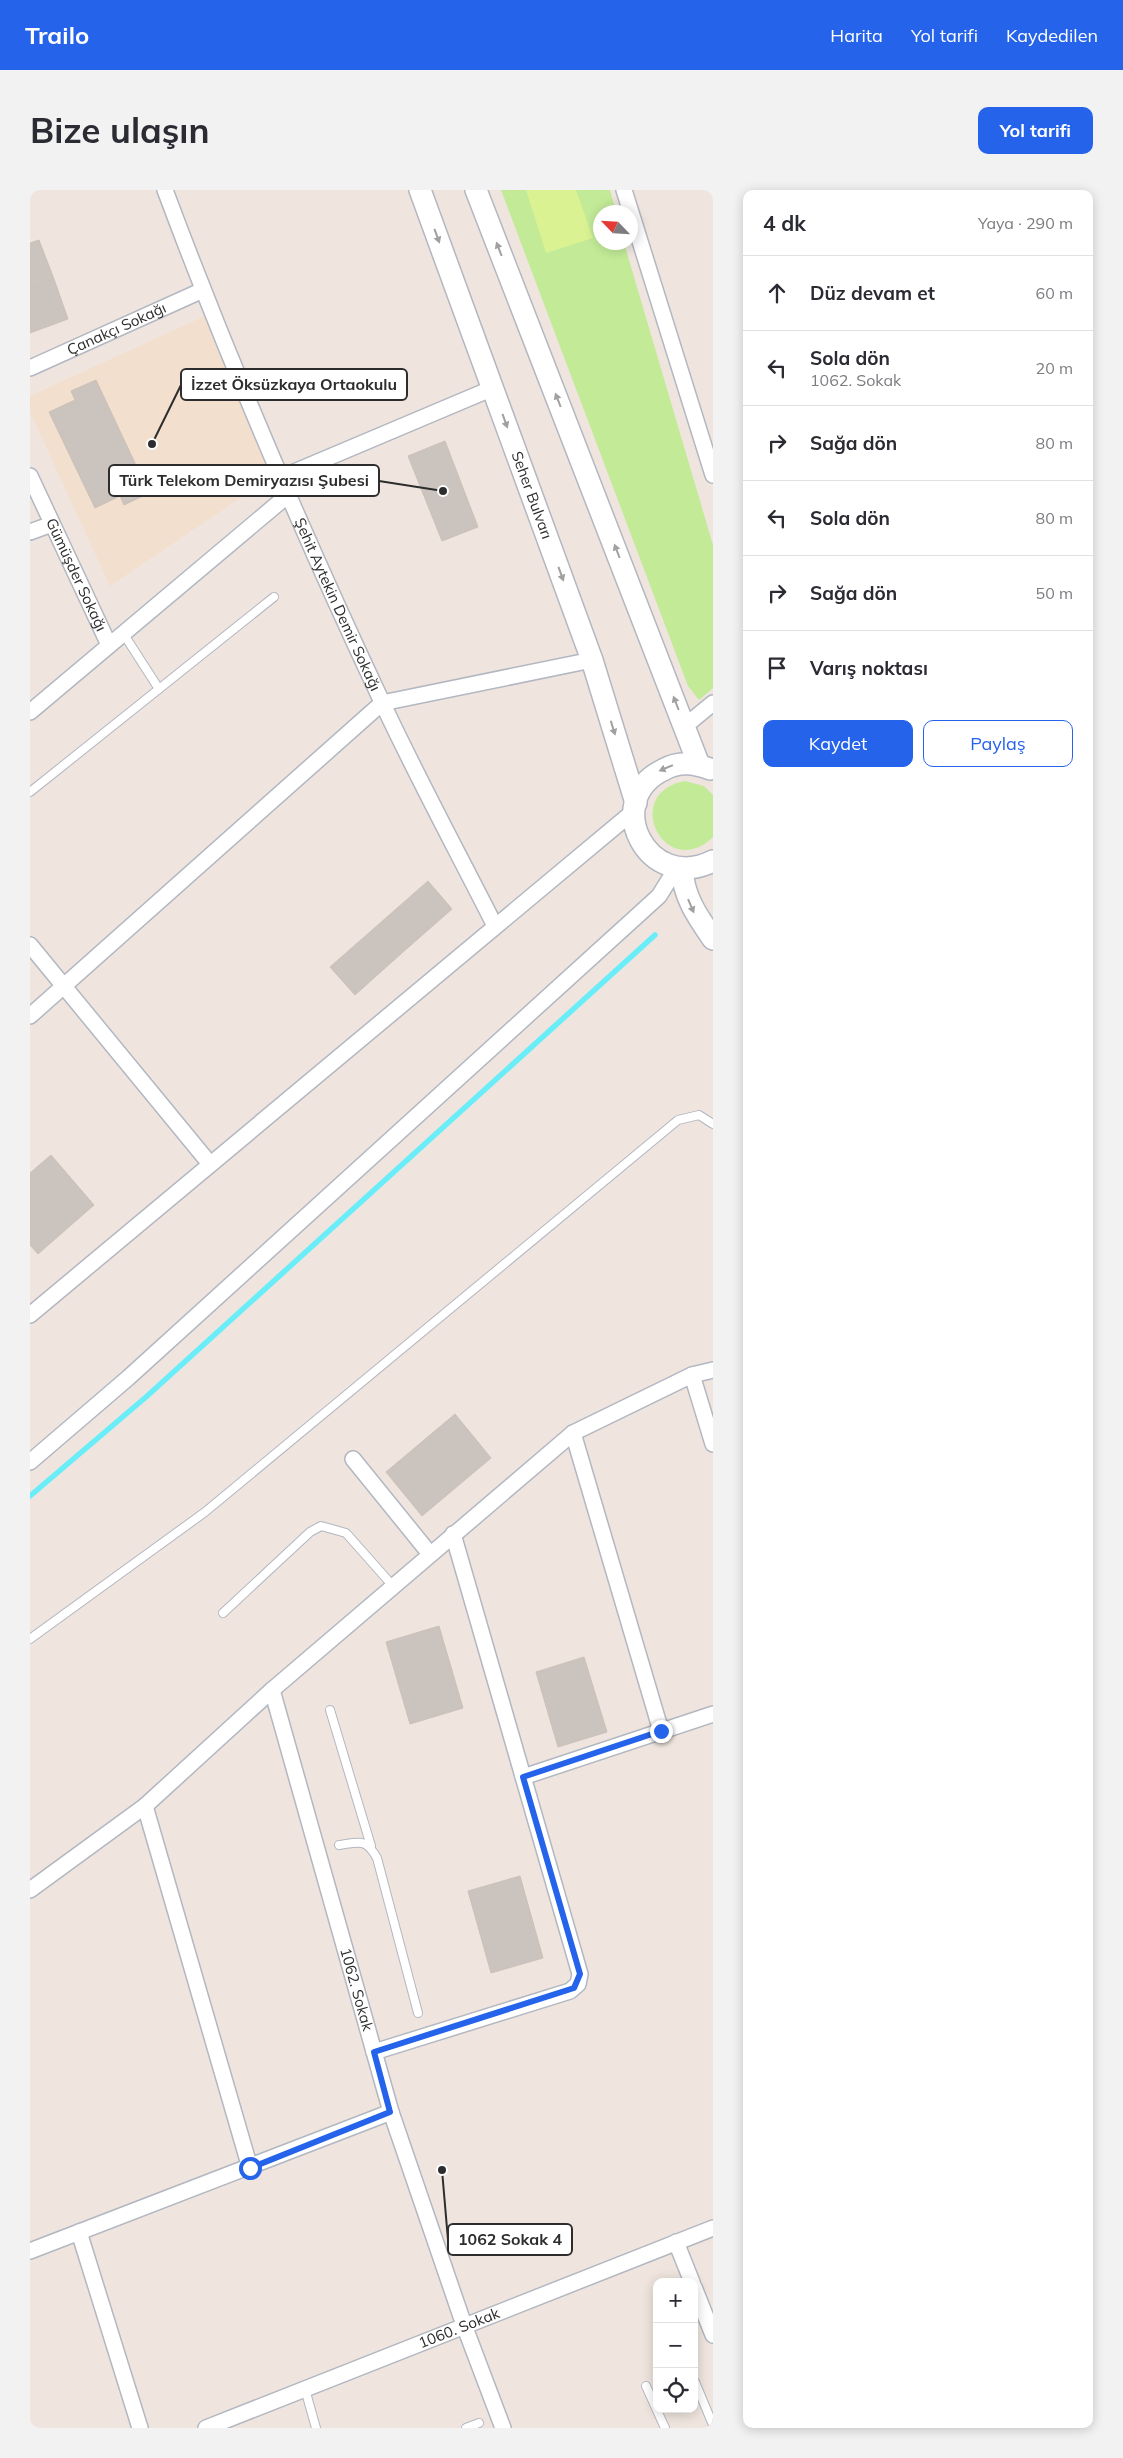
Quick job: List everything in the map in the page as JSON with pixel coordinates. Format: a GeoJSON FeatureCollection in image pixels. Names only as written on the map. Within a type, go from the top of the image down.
{"type":"FeatureCollection","features":[{"type":"Feature","properties":{"kind":"main road","name":"Seher Bulvarı"},"geometry":{"type":"LineString","coordinates":[[420,190],[592,660],[635,807],[634,825],[639,840],[648,852],[659,861],[680,868]]}},
{"type":"Feature","properties":{"kind":"main road"},"geometry":{"type":"LineString","coordinates":[[476,190],[685,726],[708,766]]}},
{"type":"Feature","properties":{"kind":"main road"},"geometry":{"type":"LineString","coordinates":[[635,807],[645,783],[656,773],[670,766],[684,763],[708,766]]}},
{"type":"Feature","properties":{"kind":"main road"},"geometry":{"type":"LineString","coordinates":[[713,860],[703,866],[680,868],[683,884],[693,911],[713,939]]}},
{"type":"Feature","properties":{"kind":"street","name":"Şehit Aytekin Demir Sokağı"},"geometry":{"type":"LineString","coordinates":[[165,190],[203,290],[280,478],[382,704],[495,926]]}},
{"type":"Feature","properties":{"kind":"street"},"geometry":{"type":"LineString","coordinates":[[624,190],[713,475]]}},
{"type":"Feature","properties":{"kind":"street","name":"Çanakçı Sokağı"},"geometry":{"type":"LineString","coordinates":[[30,368],[203,290]]}},
{"type":"Feature","properties":{"kind":"street"},"geometry":{"type":"LineString","coordinates":[[280,478],[493,388]]}},
{"type":"Feature","properties":{"kind":"street","name":"Gümüşder Sokağı"},"geometry":{"type":"LineString","coordinates":[[30,476],[109,645]]}},
{"type":"Feature","properties":{"kind":"street"},"geometry":{"type":"LineString","coordinates":[[30,712],[288,495]]}},
{"type":"Feature","properties":{"kind":"street"},"geometry":{"type":"LineString","coordinates":[[30,532],[52,524]]}},
{"type":"Feature","properties":{"kind":"street"},"geometry":{"type":"LineString","coordinates":[[30,1016],[382,704],[592,660]]}},
{"type":"Feature","properties":{"kind":"street"},"geometry":{"type":"LineString","coordinates":[[685,726],[713,703]]}},
{"type":"Feature","properties":{"kind":"street"},"geometry":{"type":"LineString","coordinates":[[30,1315],[635,807]]}},
{"type":"Feature","properties":{"kind":"street"},"geometry":{"type":"LineString","coordinates":[[30,1462],[128,1378],[659,896],[680,868]]}},
{"type":"Feature","properties":{"kind":"street"},"geometry":{"type":"LineString","coordinates":[[30,945],[210,1164]]}},
{"type":"Feature","properties":{"kind":"street"},"geometry":{"type":"LineString","coordinates":[[30,1890],[145,1806],[272,1690],[573,1433],[692,1375],[713,1370]]}},
{"type":"Feature","properties":{"kind":"street"},"geometry":{"type":"LineString","coordinates":[[692,1375],[713,1444]]}},
{"type":"Feature","properties":{"kind":"street"},"geometry":{"type":"LineString","coordinates":[[573,1433],[661,1731]]}},
{"type":"Feature","properties":{"kind":"street"},"geometry":{"type":"LineString","coordinates":[[353,1458],[430,1554]]}},
{"type":"Feature","properties":{"kind":"street"},"geometry":{"type":"LineString","coordinates":[[374,2052],[570,1991],[578,1984],[580,1974],[453,1534]]}},
{"type":"Feature","properties":{"kind":"street","name":"1062. Sokak"},"geometry":{"type":"LineString","coordinates":[[272,1690],[390,2112],[464,2326],[503,2428]]}},
{"type":"Feature","properties":{"kind":"street"},"geometry":{"type":"LineString","coordinates":[[523,1777],[713,1714]]}},
{"type":"Feature","properties":{"kind":"street"},"geometry":{"type":"LineString","coordinates":[[145,1806],[250,2168]]}},
{"type":"Feature","properties":{"kind":"street"},"geometry":{"type":"LineString","coordinates":[[30,2251],[250,2168],[390,2112]]}},
{"type":"Feature","properties":{"kind":"street","name":"1060. Sokak"},"geometry":{"type":"LineString","coordinates":[[206,2428],[713,2228]]}},
{"type":"Feature","properties":{"kind":"street"},"geometry":{"type":"LineString","coordinates":[[79,2232],[140,2428]]}},
{"type":"Feature","properties":{"kind":"street"},"geometry":{"type":"LineString","coordinates":[[676,2242],[690,2278]]}},
{"type":"Feature","properties":{"kind":"street"},"geometry":{"type":"LineString","coordinates":[[698,2298],[713,2335]]}},
{"type":"Feature","properties":{"kind":"lane"},"geometry":{"type":"LineString","coordinates":[[30,792],[274,597]]}},
{"type":"Feature","properties":{"kind":"lane"},"geometry":{"type":"LineString","coordinates":[[123,633],[159,689]]}},
{"type":"Feature","properties":{"kind":"lane"},"geometry":{"type":"LineString","coordinates":[[30,1640],[205,1512],[678,1120],[699,1115],[713,1124]]}},
{"type":"Feature","properties":{"kind":"lane"},"geometry":{"type":"LineString","coordinates":[[223,1613],[310,1532],[321,1526],[346,1533],[393,1586]]}},
{"type":"Feature","properties":{"kind":"lane"},"geometry":{"type":"LineString","coordinates":[[330,1710],[370,1846],[377,1858],[418,2013]]}},
{"type":"Feature","properties":{"kind":"lane"},"geometry":{"type":"LineString","coordinates":[[339,1845],[360,1842],[370,1846]]}},
{"type":"Feature","properties":{"kind":"lane"},"geometry":{"type":"LineString","coordinates":[[646,2386],[665,2428]]}},
{"type":"Feature","properties":{"kind":"lane"},"geometry":{"type":"LineString","coordinates":[[698,2387],[713,2425]]}},
{"type":"Feature","properties":{"kind":"lane"},"geometry":{"type":"LineString","coordinates":[[305,2388],[316,2428]]}},
{"type":"Feature","properties":{"kind":"lane"},"geometry":{"type":"LineString","coordinates":[[466,2428],[479,2423]]}},
{"type":"Feature","properties":{"kind":"shaded area"},"geometry":{"type":"Polygon","coordinates":[[[207,315],[273,476],[110,586],[30,412],[30,396],[207,315]]]}},
{"type":"Feature","properties":{"kind":"green space"},"geometry":{"type":"Polygon","coordinates":[[[501,190],[610,190],[614,205],[593,205],[593,250],[626,250],[713,545],[713,688],[699,700],[688,686],[501,190]]]}},
{"type":"Feature","properties":{"kind":"green space"},"geometry":{"type":"Polygon","coordinates":[[[526,190],[576,190],[593,238],[546,253],[526,190]]]}},
{"type":"Feature","properties":{"kind":"green space"},"geometry":{"type":"Polygon","coordinates":[[[685,781],[704,786],[713,795],[713,837],[695,848],[679,849],[666,843],[657,831],[653,816],[655,801],[666,789],[685,781]]]}},
{"type":"Feature","properties":{"kind":"building"},"geometry":{"type":"Polygon","coordinates":[[[39,240],[54,279],[30,288],[30,243],[39,240]]]}},
{"type":"Feature","properties":{"kind":"building"},"geometry":{"type":"Polygon","coordinates":[[[54,279],[68,319],[30,333],[30,288],[54,279]]]}},
{"type":"Feature","properties":{"kind":"building"},"geometry":{"type":"Polygon","coordinates":[[[96,380],[149,493],[124,505],[120,496],[95,508],[49,412],[75,400],[71,391],[96,380]]]}},
{"type":"Feature","properties":{"kind":"building"},"geometry":{"type":"Polygon","coordinates":[[[445,441],[478,527],[442,541],[408,456],[445,441]]]}},
{"type":"Feature","properties":{"kind":"building"},"geometry":{"type":"Polygon","coordinates":[[[428,881],[452,909],[403,952],[379,924],[428,881]]]}},
{"type":"Feature","properties":{"kind":"building"},"geometry":{"type":"Polygon","coordinates":[[[379,924],[403,952],[355,995],[330,967],[379,924]]]}},
{"type":"Feature","properties":{"kind":"building"},"geometry":{"type":"Polygon","coordinates":[[[51,1155],[94,1205],[38,1254],[30,1245],[30,1173],[51,1155]]]}},
{"type":"Feature","properties":{"kind":"building"},"geometry":{"type":"Polygon","coordinates":[[[455,1414],[491,1458],[422,1516],[386,1472],[455,1414]]]}},
{"type":"Feature","properties":{"kind":"building"},"geometry":{"type":"Polygon","coordinates":[[[439,1626],[463,1708],[410,1724],[386,1642],[439,1626]]]}},
{"type":"Feature","properties":{"kind":"building"},"geometry":{"type":"Polygon","coordinates":[[[584,1657],[607,1732],[558,1747],[536,1672],[584,1657]]]}},
{"type":"Feature","properties":{"kind":"building"},"geometry":{"type":"Polygon","coordinates":[[[520,1876],[543,1958],[491,1973],[468,1891],[520,1876]]]}},
{"type":"Feature","properties":{"kind":"waterway"},"geometry":{"type":"LineString","coordinates":[[30,1496],[146,1397],[655,935]]}},
{"type":"Feature","properties":{"kind":"place","name":"İzzet Öksüzkaya Ortaokulu"},"geometry":{"type":"Point","coordinates":[152,444]}},
{"type":"Feature","properties":{"kind":"place","name":"Türk Telekom Demiryazısı Şubesi"},"geometry":{"type":"Point","coordinates":[443,491]}},
{"type":"Feature","properties":{"kind":"place","name":"1062 Sokak 4"},"geometry":{"type":"Point","coordinates":[442,2170]}},
{"type":"Feature","properties":{"kind":"route"},"geometry":{"type":"LineString","coordinates":[[250,2168],[390,2112],[374,2052],[570,1991],[578,1984],[580,1974],[523,1777],[661,1731]]}}]}
